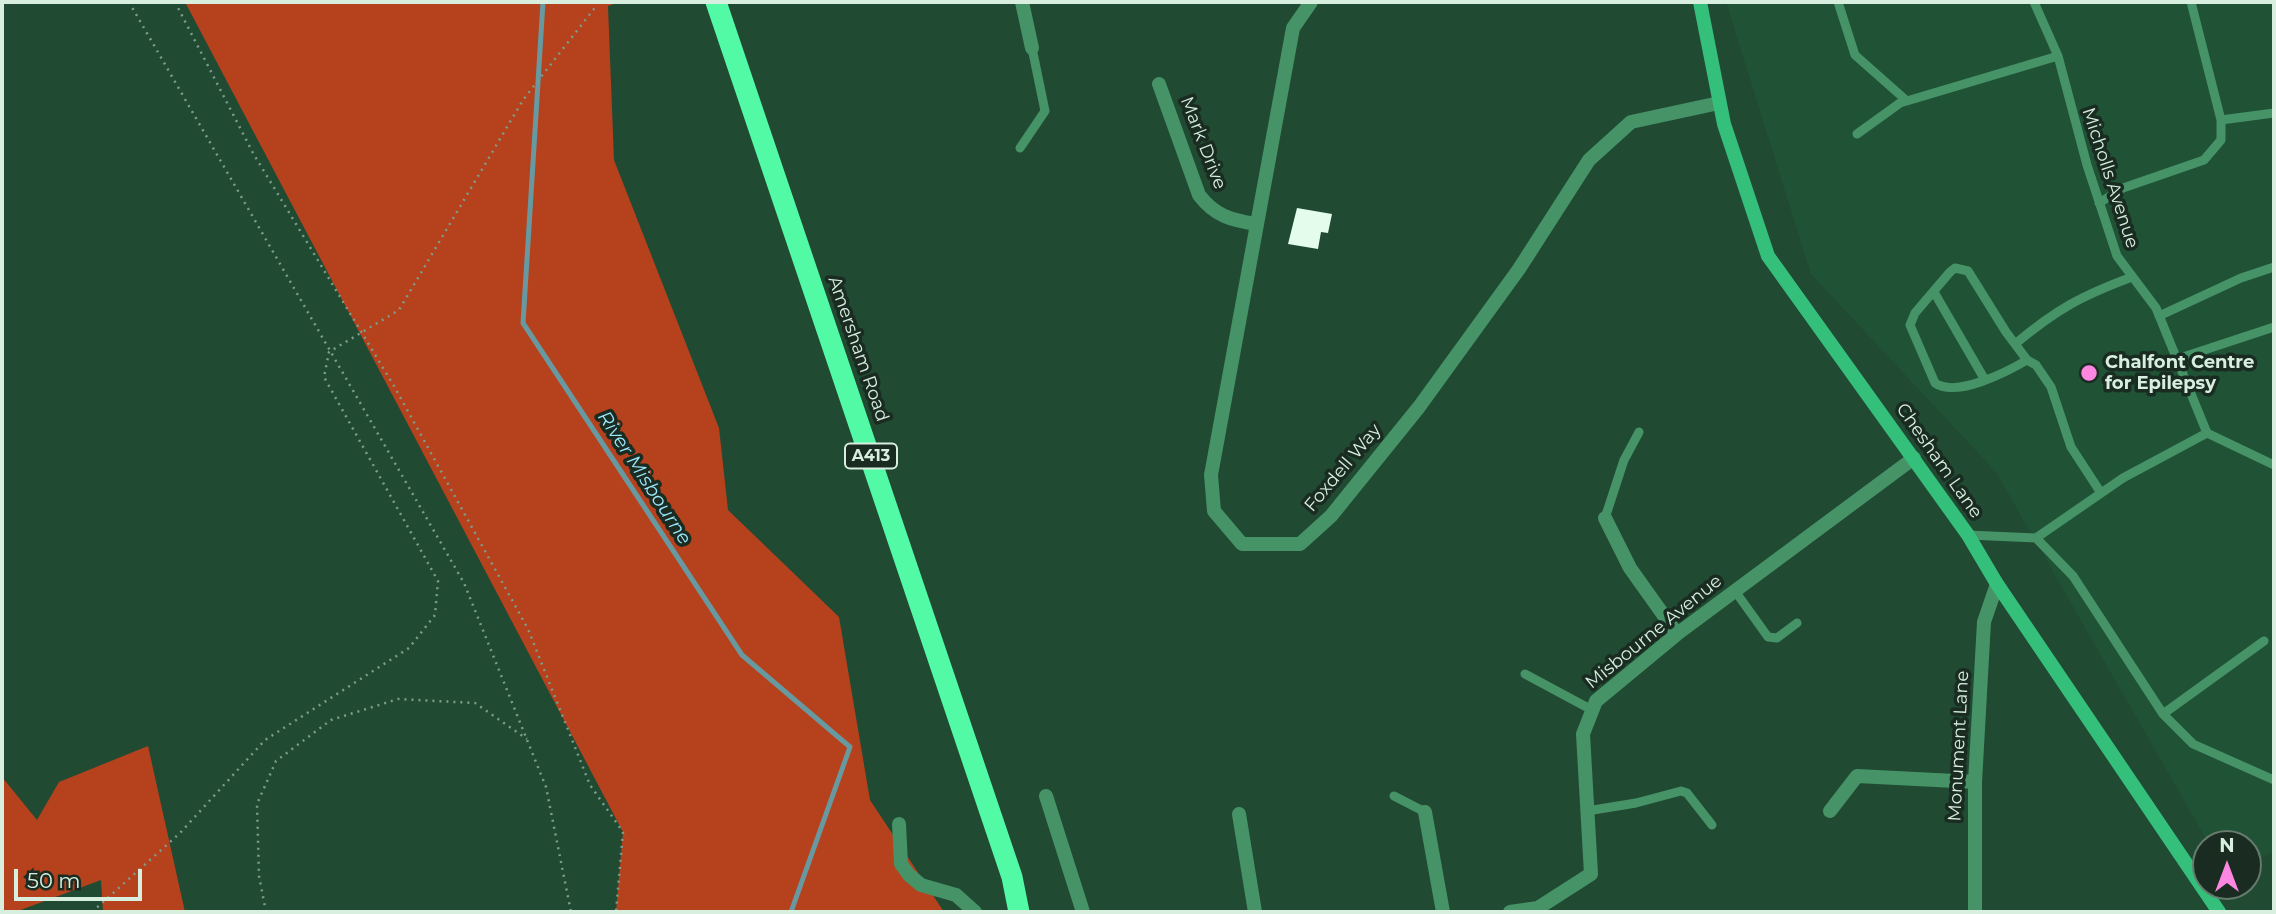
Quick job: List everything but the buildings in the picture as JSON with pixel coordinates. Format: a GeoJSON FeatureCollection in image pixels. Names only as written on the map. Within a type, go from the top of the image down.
{"type":"FeatureCollection","features":[{"type":"Feature","properties":{"kind":"highway","name":"Amersham Road"},"geometry":{"type":"LineString","coordinates":[[716,2],[943,666],[1012,877],[1019,912]]}},
{"type":"Feature","properties":{"kind":"street"},"geometry":{"type":"LineString","coordinates":[[1022,2],[1032,48]]}},
{"type":"Feature","properties":{"kind":"street","name":"Chesham Lane"},"geometry":{"type":"LineString","coordinates":[[1700,2],[1719,103],[1768,256],[1968,535],[1997,584],[2219,912]]}},
{"type":"Feature","properties":{"kind":"street","name":"Foxdell Way"},"geometry":{"type":"LineString","coordinates":[[1308,3],[1293,28],[1211,475],[1214,510],[1242,544],[1300,544],[1331,516],[1419,407],[1519,269],[1589,160],[1631,122],[1719,103]]}},
{"type":"Feature","properties":{"kind":"street","name":"Mark Drive"},"geometry":{"type":"LineString","coordinates":[[1159,84],[1199,195],[1226,219],[1256,224]]}},
{"type":"Feature","properties":{"kind":"street","name":"Misbourne Avenue"},"geometry":{"type":"LineString","coordinates":[[1510,912],[1539,910],[1591,874],[1583,734],[1596,701],[1677,634],[1914,458]]}},
{"type":"Feature","properties":{"kind":"street"},"geometry":{"type":"LineString","coordinates":[[1605,518],[1630,568],[1677,634]]}},
{"type":"Feature","properties":{"kind":"street","name":"Monument Lane"},"geometry":{"type":"LineString","coordinates":[[1975,912],[1975,782],[1984,622],[1997,584]]}},
{"type":"Feature","properties":{"kind":"street"},"geometry":{"type":"LineString","coordinates":[[1830,811],[1857,776],[1975,782]]}},
{"type":"Feature","properties":{"kind":"street"},"geometry":{"type":"LineString","coordinates":[[1046,796],[1083,912]]}},
{"type":"Feature","properties":{"kind":"street"},"geometry":{"type":"LineString","coordinates":[[1424,812],[1443,912]]}},
{"type":"Feature","properties":{"kind":"street"},"geometry":{"type":"LineString","coordinates":[[1238,814],[1255,912]]}},
{"type":"Feature","properties":{"kind":"street"},"geometry":{"type":"LineString","coordinates":[[898,824],[901,864],[909,875],[920,885],[956,895],[975,912]]}},
{"type":"Feature","properties":{"kind":"lane"},"geometry":{"type":"LineString","coordinates":[[1838,2],[1855,55],[1906,101]]}},
{"type":"Feature","properties":{"kind":"lane","name":"Micholls Avenue"},"geometry":{"type":"LineString","coordinates":[[2034,2],[2059,56],[2099,203],[2117,256],[2159,316],[2207,433]]}},
{"type":"Feature","properties":{"kind":"lane"},"geometry":{"type":"LineString","coordinates":[[2099,203],[2123,188],[2204,160],[2221,140],[2221,120],[2191,2]]}},
{"type":"Feature","properties":{"kind":"lane"},"geometry":{"type":"LineString","coordinates":[[1020,148],[1045,111],[1032,48]]}},
{"type":"Feature","properties":{"kind":"lane"},"geometry":{"type":"LineString","coordinates":[[1857,134],[1906,101],[2059,56]]}},
{"type":"Feature","properties":{"kind":"lane"},"geometry":{"type":"LineString","coordinates":[[2221,120],[2274,113]]}},
{"type":"Feature","properties":{"kind":"lane"},"geometry":{"type":"LineString","coordinates":[[2159,316],[2241,278],[2274,267]]}},
{"type":"Feature","properties":{"kind":"lane"},"geometry":{"type":"LineString","coordinates":[[2027,360],[1985,380],[1955,389],[1943,389],[1935,383],[1910,325],[1915,313],[1955,268],[1968,271],[2015,344],[2027,360],[2036,365],[2052,387],[2071,447],[2101,493]]}},
{"type":"Feature","properties":{"kind":"lane"},"geometry":{"type":"LineString","coordinates":[[2015,344],[2047,317],[2078,297],[2132,277]]}},
{"type":"Feature","properties":{"kind":"lane"},"geometry":{"type":"LineString","coordinates":[[1934,292],[1985,380]]}},
{"type":"Feature","properties":{"kind":"lane"},"geometry":{"type":"LineString","coordinates":[[2176,359],[2274,327]]}},
{"type":"Feature","properties":{"kind":"lane"},"geometry":{"type":"LineString","coordinates":[[1605,518],[1624,460],[1639,432]]}},
{"type":"Feature","properties":{"kind":"lane"},"geometry":{"type":"LineString","coordinates":[[1968,535],[2036,538],[2101,493],[2207,433],[2274,465]]}},
{"type":"Feature","properties":{"kind":"lane"},"geometry":{"type":"LineString","coordinates":[[2036,538],[2073,576],[2163,714],[2193,744],[2274,780]]}},
{"type":"Feature","properties":{"kind":"lane"},"geometry":{"type":"LineString","coordinates":[[1735,591],[1768,637],[1777,638],[1797,623]]}},
{"type":"Feature","properties":{"kind":"lane"},"geometry":{"type":"LineString","coordinates":[[2163,714],[2264,641]]}},
{"type":"Feature","properties":{"kind":"lane"},"geometry":{"type":"LineString","coordinates":[[1525,674],[1592,710]]}},
{"type":"Feature","properties":{"kind":"lane"},"geometry":{"type":"LineString","coordinates":[[1587,811],[1636,803],[1681,791],[1687,793],[1712,825]]}},
{"type":"Feature","properties":{"kind":"lane"},"geometry":{"type":"LineString","coordinates":[[1394,796],[1424,812]]}},
{"type":"Feature","properties":{"kind":"path"},"geometry":{"type":"LineString","coordinates":[[129,2],[464,583],[546,787],[570,912]]}},
{"type":"Feature","properties":{"kind":"path"},"geometry":{"type":"LineString","coordinates":[[175,2],[253,153],[362,334],[528,629],[590,785],[623,832],[616,912]]}},
{"type":"Feature","properties":{"kind":"path"},"geometry":{"type":"LineString","coordinates":[[329,352],[399,310],[523,100],[597,5]]}},
{"type":"Feature","properties":{"kind":"path"},"geometry":{"type":"LineString","coordinates":[[92,912],[180,833],[265,740],[409,648],[435,615],[438,581],[324,377],[329,352]]}},
{"type":"Feature","properties":{"kind":"path"},"geometry":{"type":"LineString","coordinates":[[266,912],[259,876],[257,804],[276,761],[331,720],[398,699],[475,703],[527,739]]}},
{"type":"Feature","properties":{"kind":"shaded area"},"geometry":{"type":"Polygon","coordinates":[[[185,2],[620,2],[608,6],[614,160],[719,428],[728,510],[839,617],[870,800],[944,912],[616,912],[623,832],[185,2]]]}},
{"type":"Feature","properties":{"kind":"shaded area","name":"Chalfont Centre for Epilepsy"},"geometry":{"type":"Polygon","coordinates":[[[1726,2],[2274,2],[2274,851],[2262,858],[2262,830],[2201,830],[1996,472],[1811,274],[1726,2]]]}},
{"type":"Feature","properties":{"kind":"shaded area"},"geometry":{"type":"Polygon","coordinates":[[[148,746],[185,912],[103,912],[101,880],[18,911],[2,912],[2,777],[37,820],[59,782],[148,746]]]}},
{"type":"Feature","properties":{"kind":"waterway","name":"River Misbourne"},"geometry":{"type":"LineString","coordinates":[[543,2],[523,323],[742,655],[850,747],[791,912]]}},
{"type":"Feature","properties":{"kind":"place","name":"Chalfont Centre for Epilepsy"},"geometry":{"type":"Point","coordinates":[2089,373]}}]}
